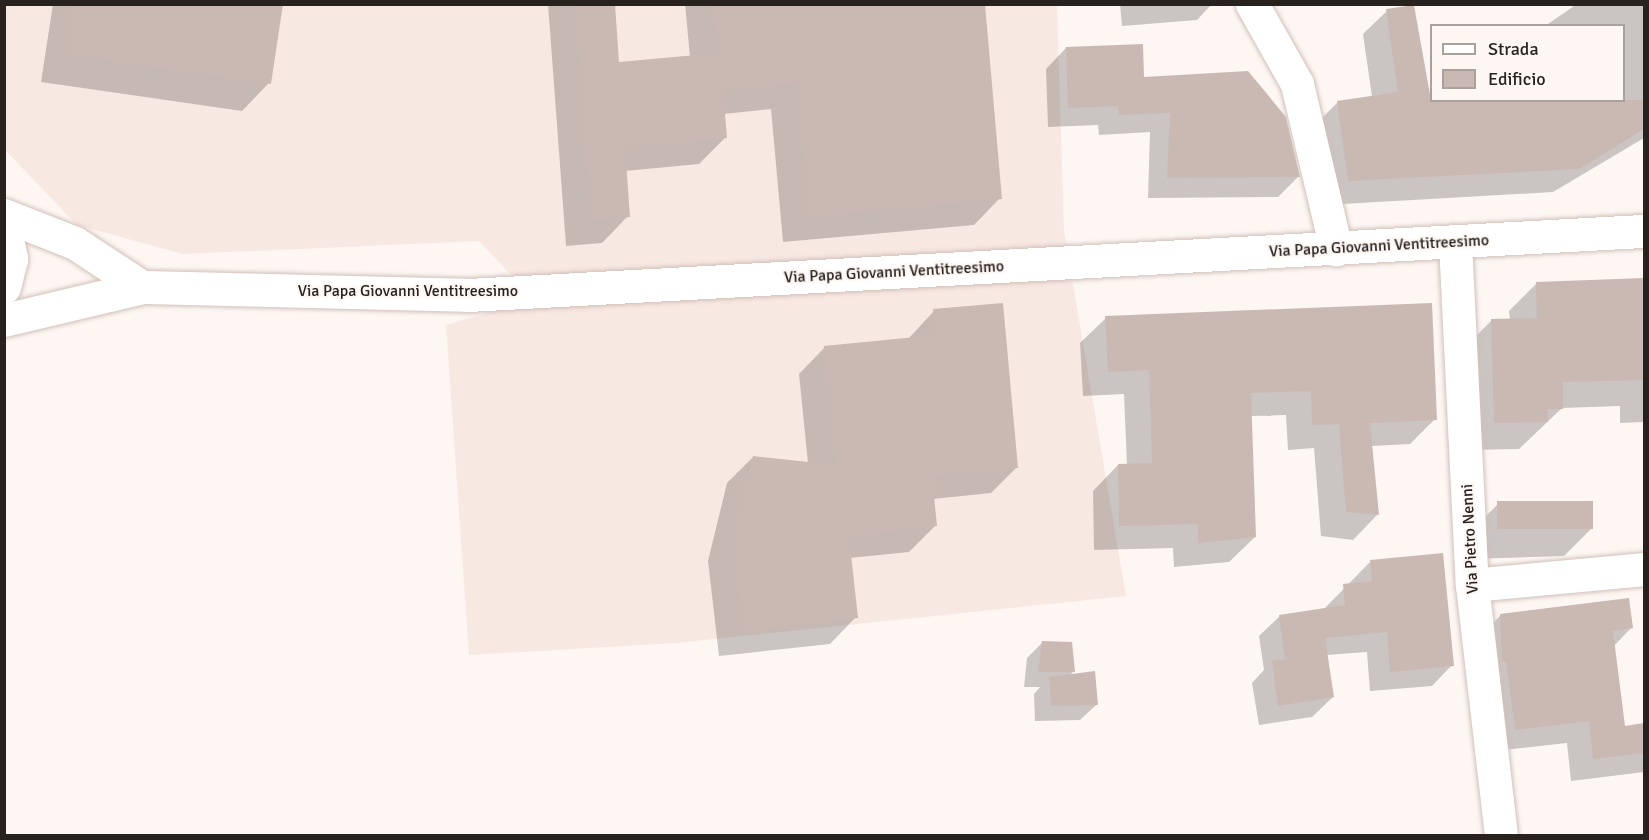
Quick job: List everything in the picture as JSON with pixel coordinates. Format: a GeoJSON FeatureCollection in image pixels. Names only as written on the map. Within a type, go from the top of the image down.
{"type":"FeatureCollection","features":[{"type":"Feature","properties":{"kind":"main road"},"geometry":{"type":"LineString","coordinates":[[1252,4],[1297,84],[1336,249]]}},
{"type":"Feature","properties":{"kind":"main road"},"geometry":{"type":"LineString","coordinates":[[4,215],[75,243],[142,287]]}},
{"type":"Feature","properties":{"kind":"main road"},"geometry":{"type":"LineString","coordinates":[[4,225],[11,259],[4,287]]}},
{"type":"Feature","properties":{"kind":"main road","name":"Via Papa Giovanni Ventitreesimo"},"geometry":{"type":"LineString","coordinates":[[4,320],[142,287],[468,295],[1644,231]]}},
{"type":"Feature","properties":{"kind":"main road","name":"Via Pietro Nenni"},"geometry":{"type":"LineString","coordinates":[[1455,242],[1472,585],[1501,836]]}},
{"type":"Feature","properties":{"kind":"main road"},"geometry":{"type":"LineString","coordinates":[[1472,585],[1644,569]]}},
{"type":"Feature","properties":{"kind":"shaded area"},"geometry":{"type":"Polygon","coordinates":[[[5,5],[1057,5],[1064,231],[1126,596],[676,643],[469,655],[446,325],[534,299],[479,241],[183,254],[77,225],[5,150],[5,5]]]}},
{"type":"Feature","properties":{"kind":"building"},"geometry":{"type":"Polygon","coordinates":[[[75,4],[283,4],[271,84],[68,54],[75,4]]]}},
{"type":"Feature","properties":{"kind":"building"},"geometry":{"type":"Polygon","coordinates":[[[576,4],[615,4],[619,62],[718,53],[714,4],[985,4],[1002,199],[809,216],[798,83],[723,90],[727,138],[625,147],[630,217],[592,220],[576,4]]]}},
{"type":"Feature","properties":{"kind":"building"},"geometry":{"type":"Polygon","coordinates":[[[1414,5],[1430,102],[1625,102],[1625,100],[1644,100],[1644,129],[1579,169],[1348,181],[1337,101],[1398,92],[1386,9],[1414,5]]]}},
{"type":"Feature","properties":{"kind":"building"},"geometry":{"type":"Polygon","coordinates":[[[1143,44],[1144,77],[1248,71],[1286,117],[1300,177],[1167,178],[1170,113],[1119,115],[1118,106],[1068,108],[1066,47],[1143,44]]]}},
{"type":"Feature","properties":{"kind":"building"},"geometry":{"type":"Polygon","coordinates":[[[1644,278],[1644,380],[1563,382],[1563,409],[1547,409],[1548,422],[1494,423],[1491,319],[1537,318],[1536,282],[1644,278]]]}},
{"type":"Feature","properties":{"kind":"building"},"geometry":{"type":"Polygon","coordinates":[[[1003,303],[1018,468],[932,476],[937,526],[849,536],[858,618],[744,631],[734,534],[753,456],[837,465],[824,346],[936,335],[933,309],[1003,303]]]}},
{"type":"Feature","properties":{"kind":"building"},"geometry":{"type":"Polygon","coordinates":[[[1432,303],[1437,420],[1370,423],[1379,515],[1346,512],[1339,424],[1312,425],[1311,391],[1251,393],[1256,537],[1198,543],[1198,524],[1119,526],[1118,464],[1152,463],[1149,370],[1108,372],[1105,316],[1432,303]]]}},
{"type":"Feature","properties":{"kind":"building"},"geometry":{"type":"Polygon","coordinates":[[[1497,501],[1593,501],[1593,529],[1497,529],[1497,501]]]}},
{"type":"Feature","properties":{"kind":"building"},"geometry":{"type":"Polygon","coordinates":[[[1443,553],[1454,666],[1390,672],[1387,632],[1325,638],[1334,697],[1278,706],[1272,661],[1285,659],[1279,615],[1345,605],[1343,584],[1372,581],[1370,560],[1443,553]]]}},
{"type":"Feature","properties":{"kind":"building"},"geometry":{"type":"Polygon","coordinates":[[[1629,598],[1633,628],[1613,631],[1625,726],[1644,723],[1644,753],[1593,759],[1589,721],[1515,730],[1506,661],[1502,662],[1500,614],[1629,598]]]}},
{"type":"Feature","properties":{"kind":"building"},"geometry":{"type":"Polygon","coordinates":[[[1042,641],[1072,642],[1075,672],[1038,672],[1042,641]]]}},
{"type":"Feature","properties":{"kind":"building"},"geometry":{"type":"Polygon","coordinates":[[[1095,671],[1098,705],[1051,706],[1049,677],[1095,671]]]}}]}
